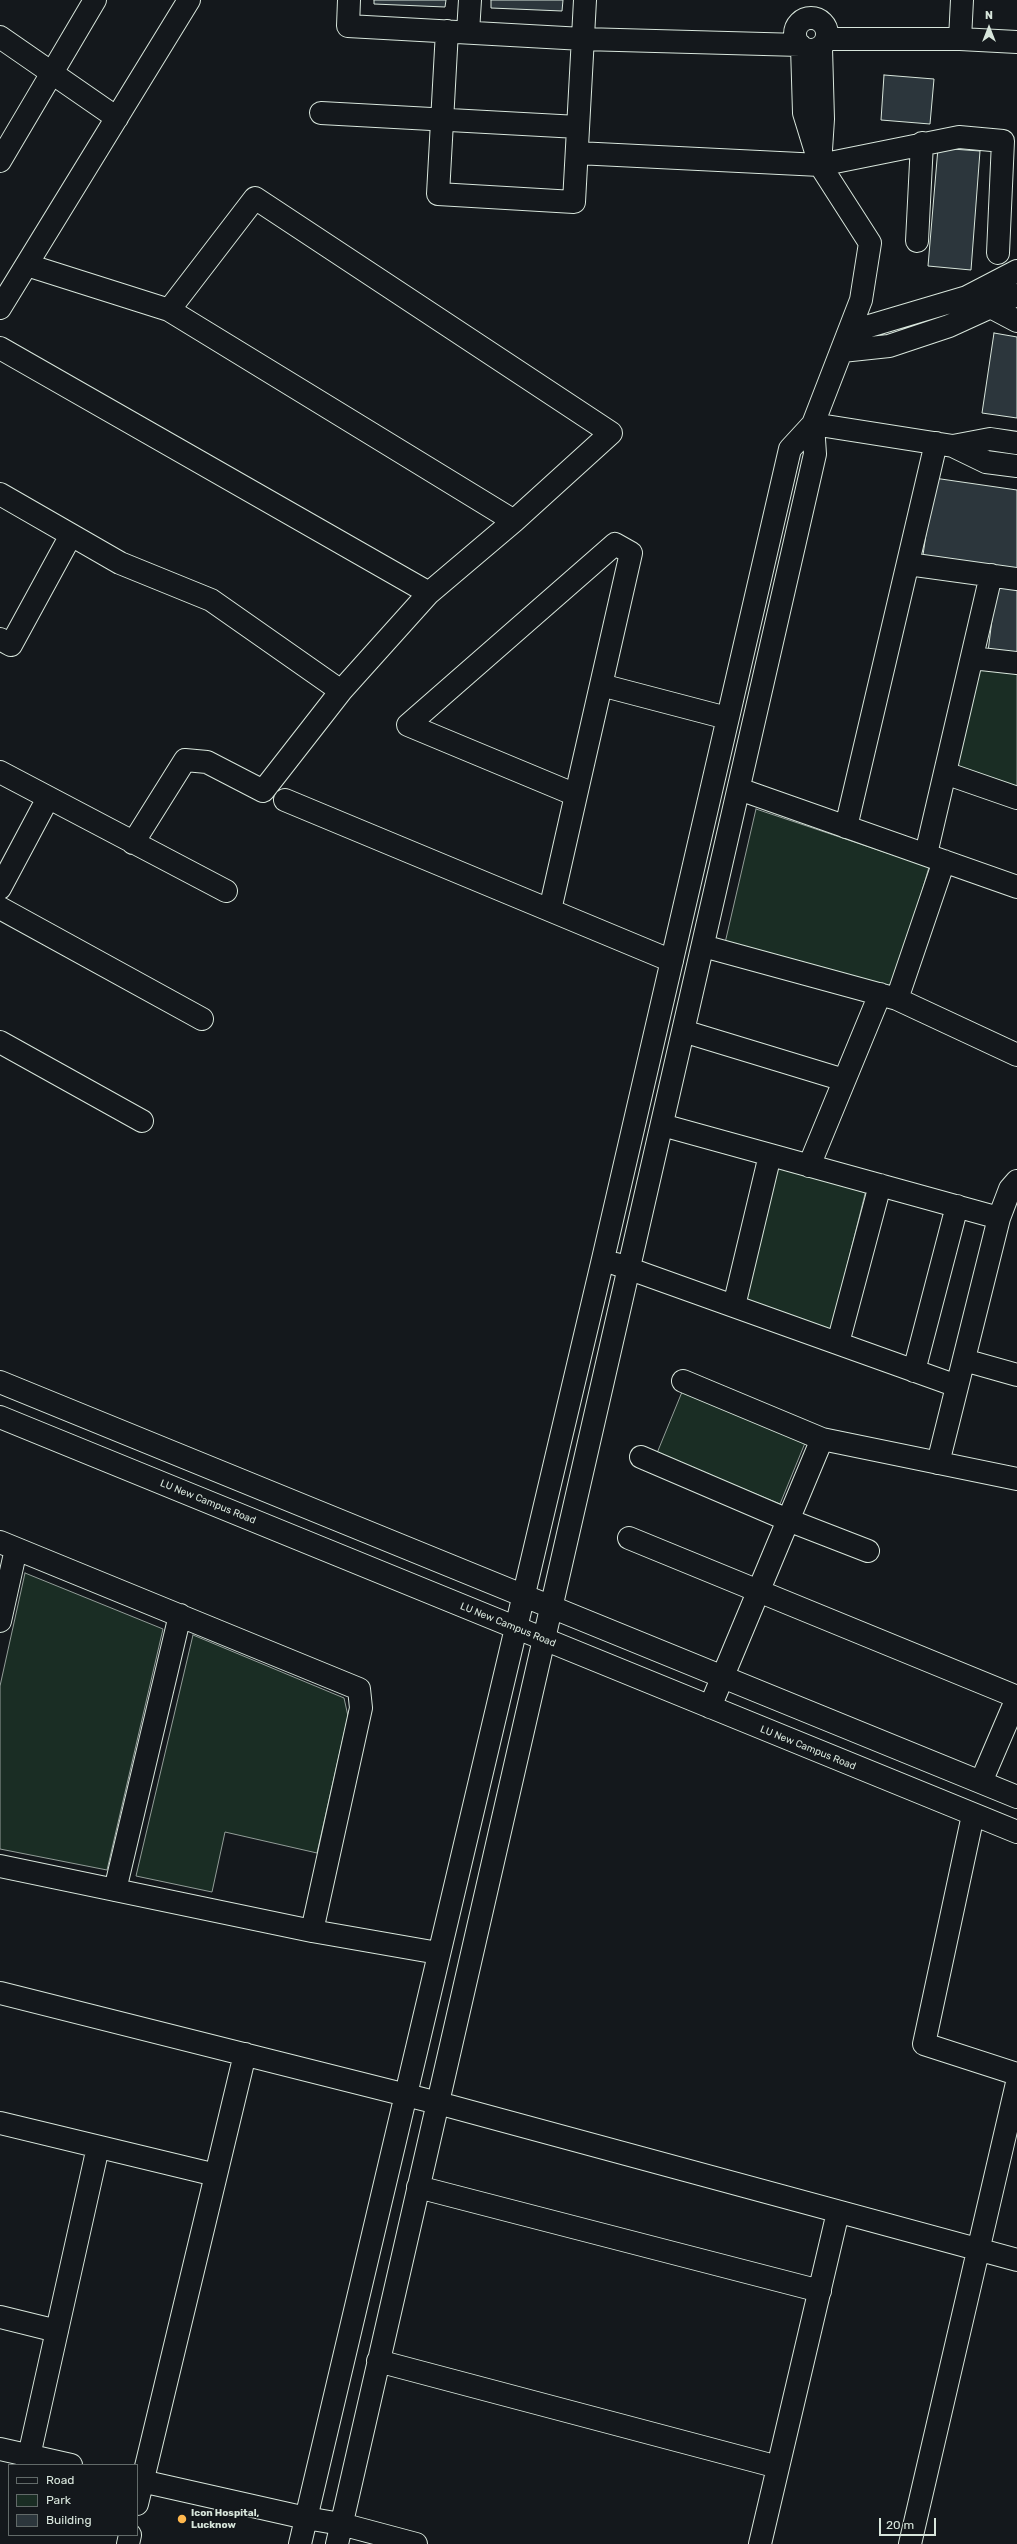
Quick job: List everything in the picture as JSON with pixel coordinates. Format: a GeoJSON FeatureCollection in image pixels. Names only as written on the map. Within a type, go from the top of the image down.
{"type":"FeatureCollection","features":[{"type":"Feature","properties":{"kind":"street"},"geometry":{"type":"LineString","coordinates":[[0,161],[95,0]]}},
{"type":"Feature","properties":{"kind":"street"},"geometry":{"type":"LineString","coordinates":[[0,308],[189,0]]}},
{"type":"Feature","properties":{"kind":"street"},"geometry":{"type":"LineString","coordinates":[[349,0],[348,26],[583,38],[812,27],[1017,42]]}},
{"type":"Feature","properties":{"kind":"street"},"geometry":{"type":"LineString","coordinates":[[470,0],[457,32],[442,120],[438,194],[574,202],[586,0]]}},
{"type":"Feature","properties":{"kind":"street"},"geometry":{"type":"LineString","coordinates":[[960,38],[962,0]]}},
{"type":"Feature","properties":{"kind":"street"},"geometry":{"type":"LineString","coordinates":[[300,2544],[438,1953],[664,999],[727,718],[790,449],[813,424],[861,300],[870,243],[820,165],[804,113],[812,27]]}},
{"type":"Feature","properties":{"kind":"street"},"geometry":{"type":"LineString","coordinates":[[0,37],[117,118]]}},
{"type":"Feature","properties":{"kind":"street"},"geometry":{"type":"LineString","coordinates":[[321,113],[578,127]]}},
{"type":"Feature","properties":{"kind":"street"},"geometry":{"type":"LineString","coordinates":[[577,153],[820,165],[922,143],[958,137],[1003,141],[998,253]]}},
{"type":"Feature","properties":{"kind":"street"},"geometry":{"type":"LineString","coordinates":[[917,241],[922,143]]}},
{"type":"Feature","properties":{"kind":"street"},"geometry":{"type":"LineString","coordinates":[[133,843],[185,760],[208,762],[263,791],[341,691],[430,593],[514,521],[611,433],[255,198],[169,310]]}},
{"type":"Feature","properties":{"kind":"street"},"geometry":{"type":"LineString","coordinates":[[27,264],[169,310],[514,521]]}},
{"type":"Feature","properties":{"kind":"street"},"geometry":{"type":"LineString","coordinates":[[845,341],[967,297],[1017,272]]}},
{"type":"Feature","properties":{"kind":"street"},"geometry":{"type":"LineString","coordinates":[[845,341],[890,346],[949,326],[994,307],[1017,295]]}},
{"type":"Feature","properties":{"kind":"street"},"geometry":{"type":"LineString","coordinates":[[967,297],[994,307],[1017,321]]}},
{"type":"Feature","properties":{"kind":"street"},"geometry":{"type":"LineString","coordinates":[[0,348],[430,593]]}},
{"type":"Feature","properties":{"kind":"street"},"geometry":{"type":"LineString","coordinates":[[813,424],[945,445],[986,462],[1017,466]]}},
{"type":"Feature","properties":{"kind":"street"},"geometry":{"type":"LineString","coordinates":[[339,2534],[815,454],[813,424]]}},
{"type":"Feature","properties":{"kind":"street"},"geometry":{"type":"LineString","coordinates":[[945,445],[990,439],[1017,443]]}},
{"type":"Feature","properties":{"kind":"street"},"geometry":{"type":"LineString","coordinates":[[846,827],[908,564],[945,445]]}},
{"type":"Feature","properties":{"kind":"street"},"geometry":{"type":"LineString","coordinates":[[0,494],[120,563],[211,600],[341,691]]}},
{"type":"Feature","properties":{"kind":"street"},"geometry":{"type":"LineString","coordinates":[[0,639],[11,645],[71,535]]}},
{"type":"Feature","properties":{"kind":"street"},"geometry":{"type":"LineString","coordinates":[[550,910],[631,553],[615,544],[408,724],[576,795]]}},
{"type":"Feature","properties":{"kind":"street"},"geometry":{"type":"LineString","coordinates":[[908,564],[1017,579]]}},
{"type":"Feature","properties":{"kind":"street"},"geometry":{"type":"LineString","coordinates":[[809,1166],[844,1080],[889,997],[935,858],[945,773],[991,575]]}},
{"type":"Feature","properties":{"kind":"street"},"geometry":{"type":"LineString","coordinates":[[972,658],[1017,663]]}},
{"type":"Feature","properties":{"kind":"street"},"geometry":{"type":"LineString","coordinates":[[601,685],[727,718]]}},
{"type":"Feature","properties":{"kind":"street"},"geometry":{"type":"LineString","coordinates":[[0,772],[226,891]]}},
{"type":"Feature","properties":{"kind":"street"},"geometry":{"type":"LineString","coordinates":[[945,773],[1017,798]]}},
{"type":"Feature","properties":{"kind":"street"},"geometry":{"type":"LineString","coordinates":[[739,789],[1017,887]]}},
{"type":"Feature","properties":{"kind":"street"},"geometry":{"type":"LineString","coordinates":[[0,888],[48,798]]}},
{"type":"Feature","properties":{"kind":"street"},"geometry":{"type":"LineString","coordinates":[[285,800],[672,961]]}},
{"type":"Feature","properties":{"kind":"street"},"geometry":{"type":"LineString","coordinates":[[0,908],[202,1019]]}},
{"type":"Feature","properties":{"kind":"street"},"geometry":{"type":"LineString","coordinates":[[703,946],[889,997],[1017,1055]]}},
{"type":"Feature","properties":{"kind":"street"},"geometry":{"type":"LineString","coordinates":[[664,999],[689,1008]]}},
{"type":"Feature","properties":{"kind":"street"},"geometry":{"type":"LineString","coordinates":[[683,1031],[844,1080]]}},
{"type":"Feature","properties":{"kind":"street"},"geometry":{"type":"LineString","coordinates":[[0,1042],[142,1121]]}},
{"type":"Feature","properties":{"kind":"street"},"geometry":{"type":"LineString","coordinates":[[662,1125],[999,1218]]}},
{"type":"Feature","properties":{"kind":"street"},"geometry":{"type":"LineString","coordinates":[[734,1306],[770,1155]]}},
{"type":"Feature","properties":{"kind":"street"},"geometry":{"type":"LineString","coordinates":[[938,1463],[999,1218],[1010,1189],[1017,1181]]}},
{"type":"Feature","properties":{"kind":"street"},"geometry":{"type":"LineString","coordinates":[[838,1343],[880,1185]]}},
{"type":"Feature","properties":{"kind":"street"},"geometry":{"type":"LineString","coordinates":[[914,1371],[956,1206]]}},
{"type":"Feature","properties":{"kind":"street"},"geometry":{"type":"LineString","coordinates":[[603,1259],[957,1386]]}},
{"type":"Feature","properties":{"kind":"street"},"geometry":{"type":"LineString","coordinates":[[964,1360],[1017,1375]]}},
{"type":"Feature","properties":{"kind":"street"},"geometry":{"type":"LineString","coordinates":[[683,1381],[822,1439],[1017,1479]]}},
{"type":"Feature","properties":{"kind":"street"},"geometry":{"type":"LineString","coordinates":[[0,1382],[1017,1796]]}},
{"type":"Feature","properties":{"kind":"street","name":"LU New Campus Road"},"geometry":{"type":"LineString","coordinates":[[0,1417],[1017,1832]]}},
{"type":"Feature","properties":{"kind":"street"},"geometry":{"type":"LineString","coordinates":[[710,1708],[822,1439]]}},
{"type":"Feature","properties":{"kind":"street"},"geometry":{"type":"LineString","coordinates":[[642,1457],[788,1520],[868,1550]]}},
{"type":"Feature","properties":{"kind":"street"},"geometry":{"type":"LineString","coordinates":[[629,1538],[1017,1698],[981,1782]]}},
{"type":"Feature","properties":{"kind":"street"},"geometry":{"type":"LineString","coordinates":[[0,1621],[8,1546],[359,1689],[361,1708],[312,1931]]}},
{"type":"Feature","properties":{"kind":"street"},"geometry":{"type":"LineString","coordinates":[[115,1890],[180,1616]]}},
{"type":"Feature","properties":{"kind":"street"},"geometry":{"type":"LineString","coordinates":[[973,1815],[924,2044],[1017,2074]]}},
{"type":"Feature","properties":{"kind":"street"},"geometry":{"type":"LineString","coordinates":[[0,1866],[312,1931],[438,1953]]}},
{"type":"Feature","properties":{"kind":"street"},"geometry":{"type":"LineString","coordinates":[[0,1993],[438,2102],[1017,2260]]}},
{"type":"Feature","properties":{"kind":"street"},"geometry":{"type":"LineString","coordinates":[[138,2496],[140,2480],[245,2054]]}},
{"type":"Feature","properties":{"kind":"street"},"geometry":{"type":"LineString","coordinates":[[910,2544],[978,2250],[1012,2129],[1017,2083]]}},
{"type":"Feature","properties":{"kind":"street"},"geometry":{"type":"LineString","coordinates":[[0,2123],[216,2175]]}},
{"type":"Feature","properties":{"kind":"street"},"geometry":{"type":"LineString","coordinates":[[29,2456],[98,2147]]}},
{"type":"Feature","properties":{"kind":"street"},"geometry":{"type":"LineString","coordinates":[[418,2187],[820,2291]]}},
{"type":"Feature","properties":{"kind":"street"},"geometry":{"type":"LineString","coordinates":[[760,2544],[838,2212]]}},
{"type":"Feature","properties":{"kind":"street"},"geometry":{"type":"LineString","coordinates":[[0,2317],[57,2331]]}},
{"type":"Feature","properties":{"kind":"street"},"geometry":{"type":"LineString","coordinates":[[378,2361],[778,2467]]}},
{"type":"Feature","properties":{"kind":"street"},"geometry":{"type":"LineString","coordinates":[[0,2449],[66,2464]]}},
{"type":"Feature","properties":{"kind":"street"},"geometry":{"type":"LineString","coordinates":[[140,2480],[306,2518],[339,2534],[416,2544]]}},
{"type":"Feature","properties":{"kind":"green space"},"geometry":{"type":"Polygon","coordinates":[[[977,667],[1017,673],[1017,789],[957,769],[977,667]]]}},
{"type":"Feature","properties":{"kind":"green space"},"geometry":{"type":"Polygon","coordinates":[[[756,809],[929,867],[894,988],[725,943],[756,809]]]}},
{"type":"Feature","properties":{"kind":"green space"},"geometry":{"type":"Polygon","coordinates":[[[778,1166],[866,1190],[830,1334],[744,1301],[778,1166]]]}},
{"type":"Feature","properties":{"kind":"green space"},"geometry":{"type":"Polygon","coordinates":[[[682,1392],[805,1443],[780,1504],[657,1453],[682,1392]]]}},
{"type":"Feature","properties":{"kind":"green space"},"geometry":{"type":"Polygon","coordinates":[[[25,1573],[163,1629],[107,1870],[0,1849],[0,1686],[25,1573]]]}},
{"type":"Feature","properties":{"kind":"green space"},"geometry":{"type":"Polygon","coordinates":[[[193,1635],[344,1698],[348,1716],[317,1853],[225,1832],[212,1892],[136,1876],[193,1635]]]}},
{"type":"Feature","properties":{"kind":"building"},"geometry":{"type":"Polygon","coordinates":[[[374,0],[446,0],[445,7],[374,4],[374,0]]]}},
{"type":"Feature","properties":{"kind":"building"},"geometry":{"type":"Polygon","coordinates":[[[491,0],[563,0],[562,11],[491,8],[491,0]]]}},
{"type":"Feature","properties":{"kind":"building"},"geometry":{"type":"Polygon","coordinates":[[[884,75],[934,79],[930,124],[881,120],[884,75]]]}},
{"type":"Feature","properties":{"kind":"building"},"geometry":{"type":"Polygon","coordinates":[[[938,148],[980,151],[971,270],[928,266],[938,148]]]}},
{"type":"Feature","properties":{"kind":"building"},"geometry":{"type":"Polygon","coordinates":[[[994,333],[1017,337],[1017,418],[982,413],[994,333]]]}},
{"type":"Feature","properties":{"kind":"building"},"geometry":{"type":"Polygon","coordinates":[[[934,478],[1017,490],[1017,569],[923,555],[934,478]]]}},
{"type":"Feature","properties":{"kind":"building"},"geometry":{"type":"Polygon","coordinates":[[[996,586],[1017,589],[1017,656],[988,652],[996,586]]]}},
{"type":"Feature","properties":{"kind":"place","name":"Icon Hospital, Lucknow"},"geometry":{"type":"Point","coordinates":[182,2519]}}]}
